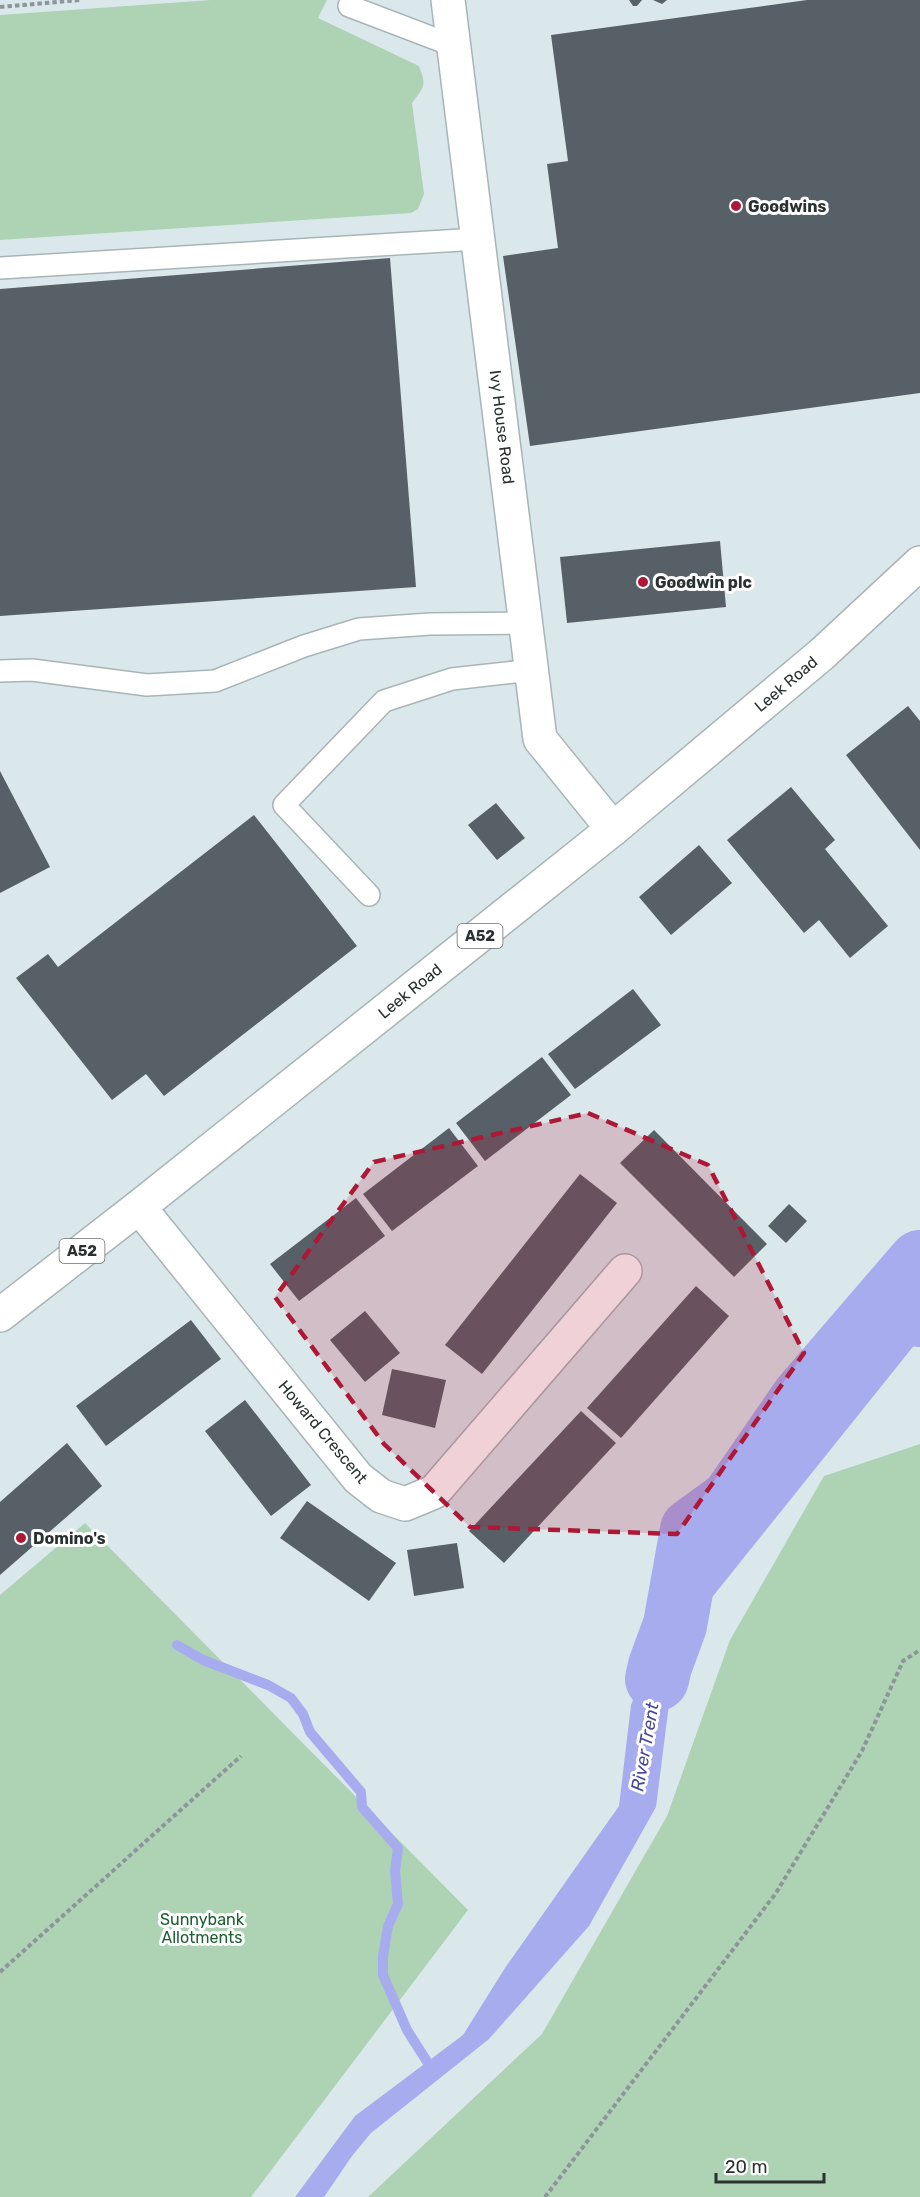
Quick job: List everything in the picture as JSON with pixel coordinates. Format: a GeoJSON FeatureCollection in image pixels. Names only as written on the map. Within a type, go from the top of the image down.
{"type":"FeatureCollection","features":[{"type":"Feature","properties":{"kind":"main road","name":"Ivy House Road"},"geometry":{"type":"LineString","coordinates":[[448,0],[540,739],[613,829]]}},
{"type":"Feature","properties":{"kind":"main road","name":"Leek Road"},"geometry":{"type":"LineString","coordinates":[[0,1315],[613,829],[822,654],[920,563]]}},
{"type":"Feature","properties":{"kind":"main road","name":"Howard Crescent"},"geometry":{"type":"LineString","coordinates":[[139,1207],[358,1478],[381,1496],[405,1504],[434,1492],[625,1272]]}},
{"type":"Feature","properties":{"kind":"lane"},"geometry":{"type":"LineString","coordinates":[[349,6],[454,46]]}},
{"type":"Feature","properties":{"kind":"lane"},"geometry":{"type":"LineString","coordinates":[[0,268],[478,239]]}},
{"type":"Feature","properties":{"kind":"lane"},"geometry":{"type":"LineString","coordinates":[[0,671],[32,670],[147,686],[215,681],[304,646],[359,629],[430,624],[526,622]]}},
{"type":"Feature","properties":{"kind":"lane"},"geometry":{"type":"LineString","coordinates":[[369,895],[284,805],[384,701],[452,679],[532,670]]}},
{"type":"Feature","properties":{"kind":"path"},"geometry":{"type":"LineString","coordinates":[[0,7],[80,0]]}},
{"type":"Feature","properties":{"kind":"path"},"geometry":{"type":"LineString","coordinates":[[545,2197],[776,1893],[862,1751],[903,1661],[920,1650]]}},
{"type":"Feature","properties":{"kind":"path"},"geometry":{"type":"LineString","coordinates":[[0,1972],[241,1756]]}},
{"type":"Feature","properties":{"kind":"highlighted area"},"geometry":{"type":"Polygon","coordinates":[[[588,1113],[708,1165],[804,1353],[677,1534],[470,1527],[384,1444],[275,1297],[374,1162],[588,1113]]]}},
{"type":"Feature","properties":{"kind":"green space"},"geometry":{"type":"Polygon","coordinates":[[[211,0],[327,0],[318,18],[419,66],[423,86],[412,103],[424,194],[418,209],[411,213],[0,240],[0,15],[211,0]]]}},
{"type":"Feature","properties":{"kind":"green space"},"geometry":{"type":"Polygon","coordinates":[[[920,1444],[920,2197],[368,2197],[542,2034],[667,1816],[730,1640],[824,1476],[920,1444]]]}},
{"type":"Feature","properties":{"kind":"green space","name":"Sunnybank Allotments"},"geometry":{"type":"Polygon","coordinates":[[[85,1523],[468,1910],[251,2197],[0,2197],[0,1595],[85,1523]]]}},
{"type":"Feature","properties":{"kind":"water"},"geometry":{"type":"Polygon","coordinates":[[[920,1301],[920,1338],[677,1641],[656,1807],[589,1926],[489,2039],[371,2133],[324,2197],[295,2197],[355,2116],[463,2035],[505,1968],[619,1806],[631,1705],[668,1609],[920,1301]]]}},
{"type":"Feature","properties":{"kind":"building"},"geometry":{"type":"Polygon","coordinates":[[[629,0],[642,0],[637,6],[633,6],[629,0]]]}},
{"type":"Feature","properties":{"kind":"building"},"geometry":{"type":"Polygon","coordinates":[[[653,0],[667,0],[662,4],[653,0]]]}},
{"type":"Feature","properties":{"kind":"building","name":"Goodwins"},"geometry":{"type":"Polygon","coordinates":[[[807,0],[920,0],[920,393],[530,446],[503,256],[558,248],[547,164],[568,161],[551,35],[807,0]]]}},
{"type":"Feature","properties":{"kind":"building"},"geometry":{"type":"Polygon","coordinates":[[[390,258],[416,587],[0,616],[0,289],[390,258]]]}},
{"type":"Feature","properties":{"kind":"building","name":"Goodwin plc"},"geometry":{"type":"Polygon","coordinates":[[[720,541],[726,607],[567,623],[560,557],[720,541]]]}},
{"type":"Feature","properties":{"kind":"building"},"geometry":{"type":"Polygon","coordinates":[[[908,706],[920,721],[920,850],[846,755],[908,706]]]}},
{"type":"Feature","properties":{"kind":"building"},"geometry":{"type":"Polygon","coordinates":[[[0,771],[50,867],[0,893],[0,771]]]}},
{"type":"Feature","properties":{"kind":"building"},"geometry":{"type":"Polygon","coordinates":[[[791,787],[835,840],[825,849],[888,926],[850,958],[819,920],[804,933],[727,840],[791,787]]]}},
{"type":"Feature","properties":{"kind":"building"},"geometry":{"type":"Polygon","coordinates":[[[496,803],[525,838],[497,860],[468,825],[496,803]]]}},
{"type":"Feature","properties":{"kind":"building"},"geometry":{"type":"Polygon","coordinates":[[[254,815],[357,946],[164,1096],[146,1074],[112,1100],[16,978],[48,954],[58,967],[254,815]]]}},
{"type":"Feature","properties":{"kind":"building"},"geometry":{"type":"Polygon","coordinates":[[[699,845],[732,883],[671,935],[639,897],[699,845]]]}},
{"type":"Feature","properties":{"kind":"building"},"geometry":{"type":"Polygon","coordinates":[[[633,989],[661,1025],[575,1089],[548,1054],[633,989]]]}},
{"type":"Feature","properties":{"kind":"building"},"geometry":{"type":"Polygon","coordinates":[[[542,1057],[571,1095],[485,1161],[456,1123],[542,1057]]]}},
{"type":"Feature","properties":{"kind":"building"},"geometry":{"type":"Polygon","coordinates":[[[449,1128],[478,1166],[392,1231],[363,1194],[449,1128]]]}},
{"type":"Feature","properties":{"kind":"building"},"geometry":{"type":"Polygon","coordinates":[[[654,1130],[767,1244],[734,1277],[620,1163],[654,1130]]]}},
{"type":"Feature","properties":{"kind":"building"},"geometry":{"type":"Polygon","coordinates":[[[580,1174],[617,1203],[482,1374],[445,1345],[580,1174]]]}},
{"type":"Feature","properties":{"kind":"building"},"geometry":{"type":"Polygon","coordinates":[[[356,1198],[385,1236],[299,1301],[270,1264],[356,1198]]]}},
{"type":"Feature","properties":{"kind":"building"},"geometry":{"type":"Polygon","coordinates":[[[789,1204],[807,1221],[786,1243],[768,1226],[789,1204]]]}},
{"type":"Feature","properties":{"kind":"building"},"geometry":{"type":"Polygon","coordinates":[[[696,1286],[729,1316],[621,1438],[587,1408],[696,1286]]]}},
{"type":"Feature","properties":{"kind":"building"},"geometry":{"type":"Polygon","coordinates":[[[365,1311],[400,1353],[365,1382],[330,1340],[365,1311]]]}},
{"type":"Feature","properties":{"kind":"building"},"geometry":{"type":"Polygon","coordinates":[[[191,1320],[221,1359],[106,1446],[76,1406],[191,1320]]]}},
{"type":"Feature","properties":{"kind":"building"},"geometry":{"type":"Polygon","coordinates":[[[392,1369],[446,1380],[435,1428],[382,1415],[392,1369]]]}},
{"type":"Feature","properties":{"kind":"building"},"geometry":{"type":"Polygon","coordinates":[[[245,1400],[311,1485],[271,1516],[205,1431],[245,1400]]]}},
{"type":"Feature","properties":{"kind":"building"},"geometry":{"type":"Polygon","coordinates":[[[581,1411],[616,1443],[504,1563],[469,1531],[581,1411]]]}},
{"type":"Feature","properties":{"kind":"building","name":"Domino's"},"geometry":{"type":"Polygon","coordinates":[[[67,1443],[102,1486],[0,1575],[0,1502],[67,1443]]]}},
{"type":"Feature","properties":{"kind":"building"},"geometry":{"type":"Polygon","coordinates":[[[307,1501],[396,1563],[369,1601],[280,1538],[307,1501]]]}},
{"type":"Feature","properties":{"kind":"building"},"geometry":{"type":"Polygon","coordinates":[[[457,1543],[464,1588],[414,1596],[407,1550],[457,1543]]]}},
{"type":"Feature","properties":{"kind":"waterway","name":"River Trent"},"geometry":{"type":"LineString","coordinates":[[657,1679],[675,1625],[692,1530],[732,1501],[803,1398],[920,1262]]}},
{"type":"Feature","properties":{"kind":"waterway"},"geometry":{"type":"LineString","coordinates":[[857,1337],[920,1342]]}},
{"type":"Feature","properties":{"kind":"waterway"},"geometry":{"type":"LineString","coordinates":[[177,1645],[203,1660],[268,1685],[291,1698],[303,1714],[310,1732],[361,1792],[362,1807],[398,1848],[395,1871],[398,1904],[388,1926],[383,1956],[383,1975],[407,2030],[433,2071]]}},
{"type":"Feature","properties":{"kind":"place","name":"Goodwins"},"geometry":{"type":"Point","coordinates":[736,206]}},
{"type":"Feature","properties":{"kind":"place","name":"Goodwin plc"},"geometry":{"type":"Point","coordinates":[643,582]}},
{"type":"Feature","properties":{"kind":"place","name":"Domino's"},"geometry":{"type":"Point","coordinates":[21,1538]}}]}
